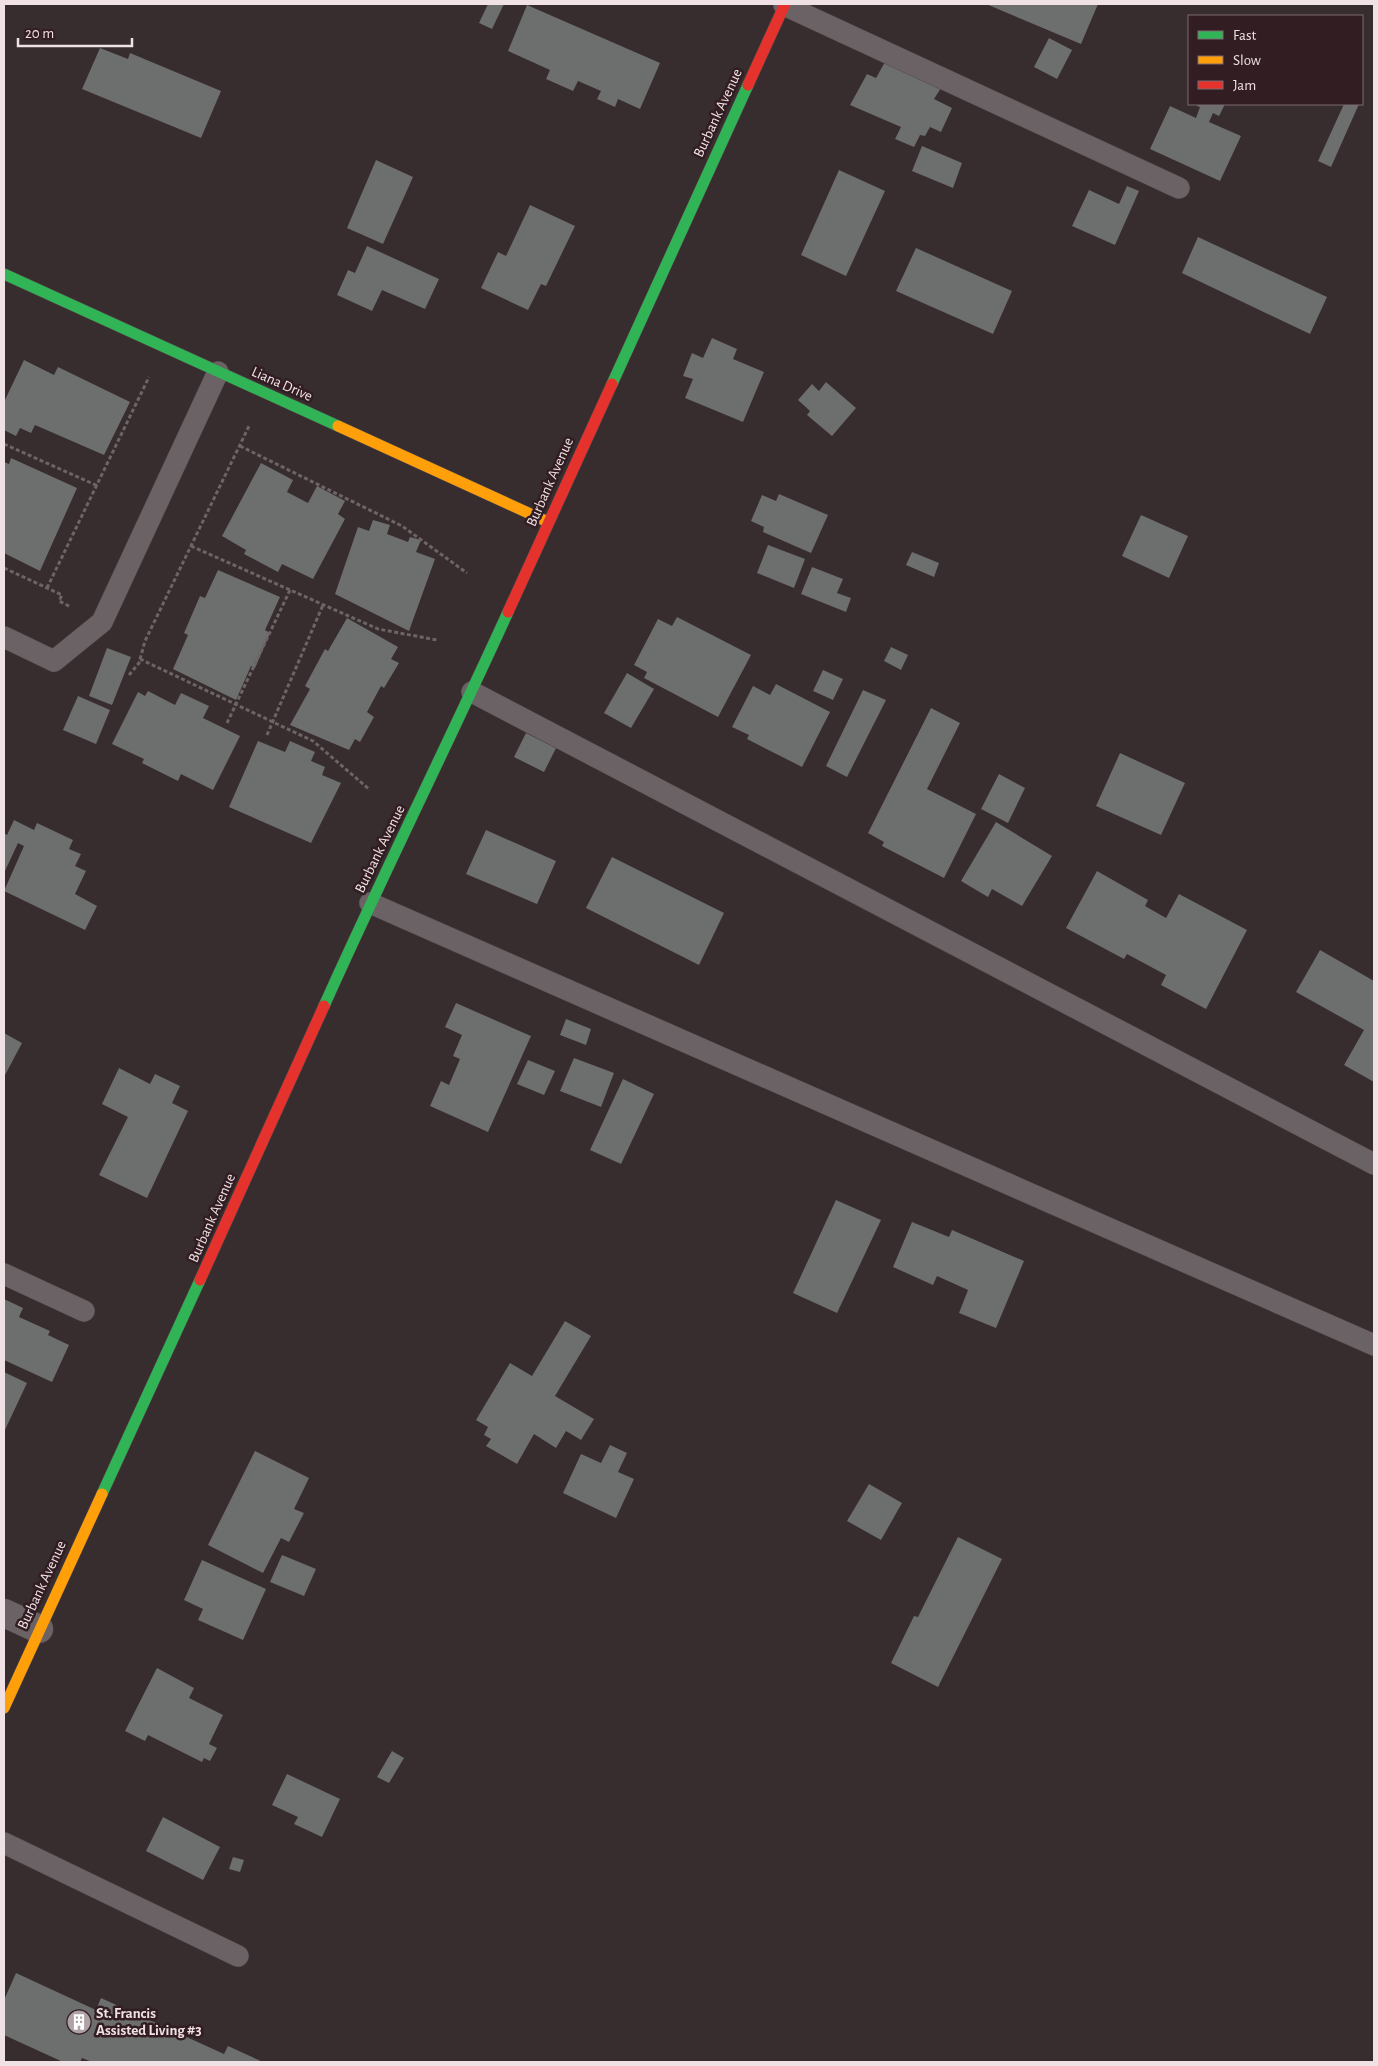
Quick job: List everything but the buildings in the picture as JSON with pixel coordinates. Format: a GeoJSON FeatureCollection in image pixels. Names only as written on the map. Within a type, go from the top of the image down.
{"type":"FeatureCollection","features":[{"type":"Feature","properties":{"kind":"street","name":"Burbank Avenue"},"geometry":{"type":"LineString","coordinates":[[4,1708],[370,903],[472,692],[784,4]]}},
{"type":"Feature","properties":{"kind":"street","name":"Liana Drive"},"geometry":{"type":"LineString","coordinates":[[4,274],[548,522]]}},
{"type":"Feature","properties":{"kind":"street"},"geometry":{"type":"LineString","coordinates":[[4,1613],[39,1628]]}},
{"type":"Feature","properties":{"kind":"lane"},"geometry":{"type":"LineString","coordinates":[[784,4],[1179,188]]}},
{"type":"Feature","properties":{"kind":"lane"},"geometry":{"type":"LineString","coordinates":[[4,637],[54,662],[102,622],[218,372]]}},
{"type":"Feature","properties":{"kind":"lane"},"geometry":{"type":"LineString","coordinates":[[472,692],[1374,1164]]}},
{"type":"Feature","properties":{"kind":"lane"},"geometry":{"type":"LineString","coordinates":[[370,903],[1374,1345]]}},
{"type":"Feature","properties":{"kind":"lane"},"geometry":{"type":"LineString","coordinates":[[4,1274],[84,1311]]}},
{"type":"Feature","properties":{"kind":"lane"},"geometry":{"type":"LineString","coordinates":[[4,1843],[238,1956]]}},
{"type":"Feature","properties":{"kind":"path"},"geometry":{"type":"LineString","coordinates":[[47,588],[150,377]]}},
{"type":"Feature","properties":{"kind":"path"},"geometry":{"type":"LineString","coordinates":[[129,674],[139,663],[145,641],[250,423]]}},
{"type":"Feature","properties":{"kind":"path"},"geometry":{"type":"LineString","coordinates":[[4,444],[98,486]]}},
{"type":"Feature","properties":{"kind":"path"},"geometry":{"type":"LineString","coordinates":[[240,446],[402,526],[468,573]]}},
{"type":"Feature","properties":{"kind":"path"},"geometry":{"type":"LineString","coordinates":[[191,546],[378,629],[437,640]]}},
{"type":"Feature","properties":{"kind":"path"},"geometry":{"type":"LineString","coordinates":[[4,568],[62,595],[59,601],[71,607]]}},
{"type":"Feature","properties":{"kind":"path"},"geometry":{"type":"LineString","coordinates":[[227,723],[290,590]]}},
{"type":"Feature","properties":{"kind":"path"},"geometry":{"type":"LineString","coordinates":[[268,735],[323,604]]}},
{"type":"Feature","properties":{"kind":"path"},"geometry":{"type":"LineString","coordinates":[[140,659],[312,741],[370,790]]}},
{"type":"Feature","properties":{"kind":"traffic: fast"},"geometry":{"type":"LineString","coordinates":[[612,384],[748,85]]}},
{"type":"Feature","properties":{"kind":"traffic: fast"},"geometry":{"type":"LineString","coordinates":[[4,274],[338,426]]}},
{"type":"Feature","properties":{"kind":"traffic: fast"},"geometry":{"type":"LineString","coordinates":[[324,1006],[508,612]]}},
{"type":"Feature","properties":{"kind":"traffic: fast"},"geometry":{"type":"LineString","coordinates":[[102,1494],[200,1280]]}},
{"type":"Feature","properties":{"kind":"traffic: slow"},"geometry":{"type":"LineString","coordinates":[[338,426],[548,522]]}},
{"type":"Feature","properties":{"kind":"traffic: slow"},"geometry":{"type":"LineString","coordinates":[[4,1708],[102,1494]]}},
{"type":"Feature","properties":{"kind":"traffic: jam"},"geometry":{"type":"LineString","coordinates":[[748,85],[785,4]]}},
{"type":"Feature","properties":{"kind":"traffic: jam"},"geometry":{"type":"LineString","coordinates":[[508,612],[612,384]]}},
{"type":"Feature","properties":{"kind":"traffic: jam"},"geometry":{"type":"LineString","coordinates":[[200,1280],[324,1006]]}},
{"type":"Feature","properties":{"kind":"place","name":"St. Francis Assisted Living #3"},"geometry":{"type":"Point","coordinates":[79,2022]}}]}
